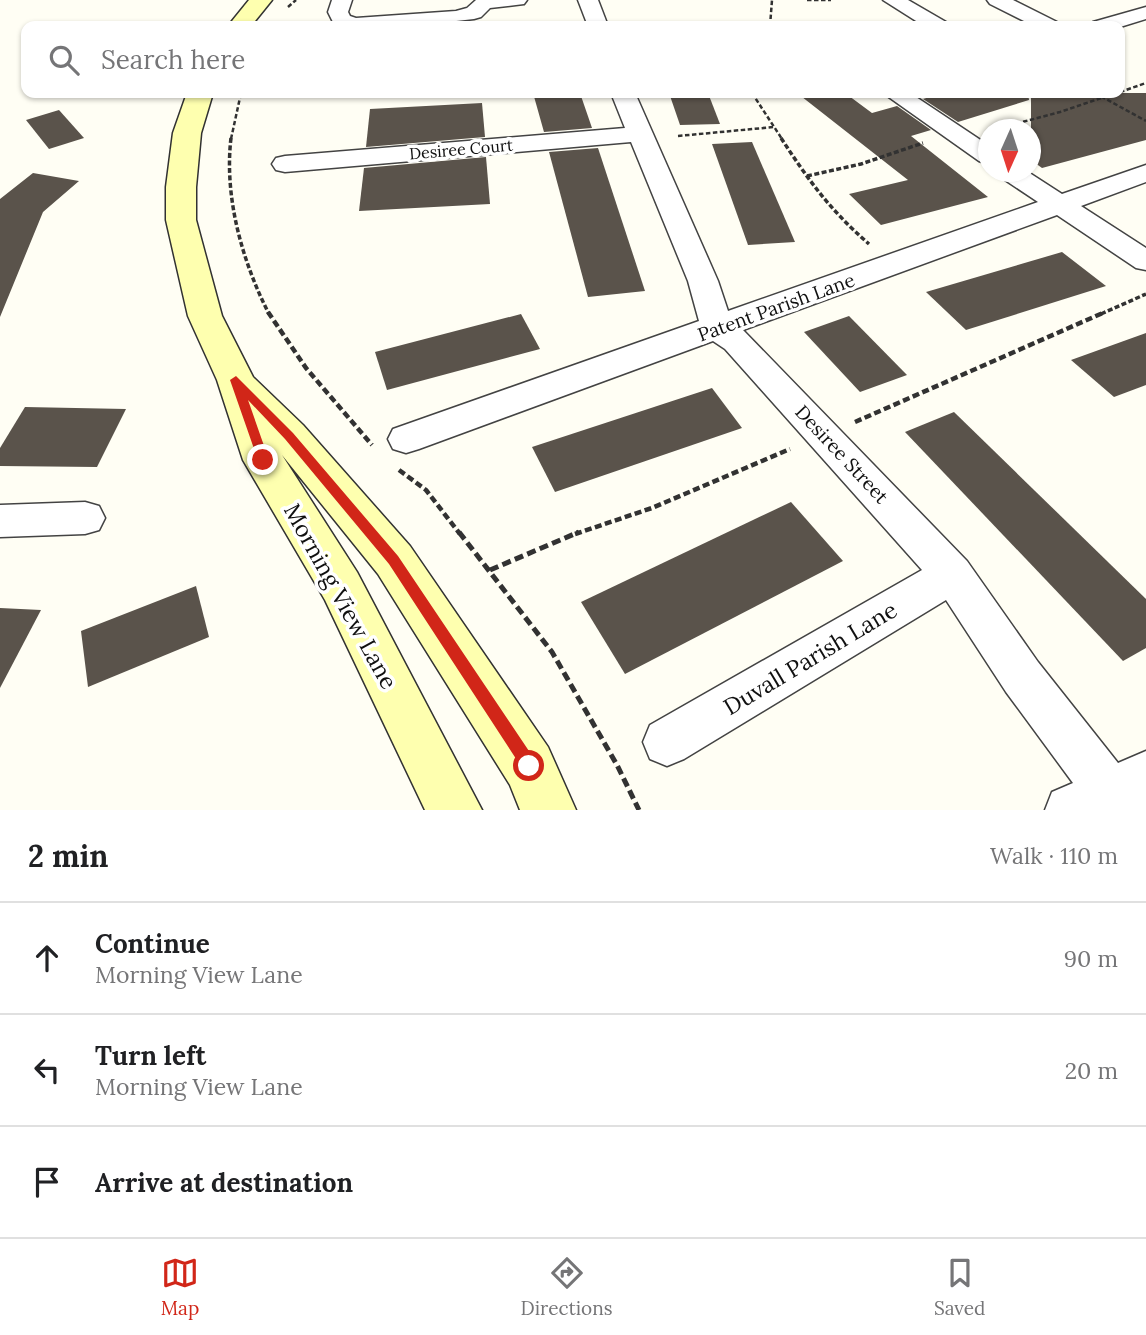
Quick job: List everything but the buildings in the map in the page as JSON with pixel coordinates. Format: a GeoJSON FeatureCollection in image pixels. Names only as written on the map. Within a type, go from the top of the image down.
{"type":"FeatureCollection","features":[{"type":"Feature","properties":{"kind":"street"},"geometry":{"type":"LineString","coordinates":[[243,21],[261,0]]}},
{"type":"Feature","properties":{"kind":"street"},"geometry":{"type":"LineString","coordinates":[[342,0],[338,12],[341,20],[345,21]]}},
{"type":"Feature","properties":{"kind":"street"},"geometry":{"type":"LineString","coordinates":[[399,21],[456,17],[474,13],[478,1],[517,0]]}},
{"type":"Feature","properties":{"kind":"street"},"geometry":{"type":"LineString","coordinates":[[589,0],[596,21]]}},
{"type":"Feature","properties":{"kind":"street"},"geometry":{"type":"LineString","coordinates":[[893,0],[931,21]]}},
{"type":"Feature","properties":{"kind":"street"},"geometry":{"type":"LineString","coordinates":[[997,0],[1039,21]]}},
{"type":"Feature","properties":{"kind":"street"},"geometry":{"type":"LineString","coordinates":[[1117,21],[1146,13]]}},
{"type":"Feature","properties":{"kind":"street"},"geometry":{"type":"LineString","coordinates":[[1124,19],[1146,30]]}},
{"type":"Feature","properties":{"kind":"street","name":"Morning View Lane"},"geometry":{"type":"LineString","coordinates":[[198,98],[187,133],[181,187],[181,220],[205,316],[236,380],[263,460],[341,586],[454,810]]}},
{"type":"Feature","properties":{"kind":"street"},"geometry":{"type":"LineString","coordinates":[[625,98],[703,281],[717,328]]}},
{"type":"Feature","properties":{"kind":"street"},"geometry":{"type":"LineString","coordinates":[[902,98],[978,149]]}},
{"type":"Feature","properties":{"kind":"street","name":"Desiree Court"},"geometry":{"type":"LineString","coordinates":[[285,164],[638,134]]}},
{"type":"Feature","properties":{"kind":"street","name":"Patent Parish Lane"},"geometry":{"type":"LineString","coordinates":[[406,439],[1146,173]]}},
{"type":"Feature","properties":{"kind":"street"},"geometry":{"type":"LineString","coordinates":[[1027,182],[1146,261]]}},
{"type":"Feature","properties":{"kind":"street","name":"Desiree Street"},"geometry":{"type":"LineString","coordinates":[[717,328],[737,341],[953,574],[1022,677],[1112,796]]}},
{"type":"Feature","properties":{"kind":"street","name":"Morning View Lane"},"geometry":{"type":"LineString","coordinates":[[236,380],[289,436],[394,560],[529,766],[548,810]]}},
{"type":"Feature","properties":{"kind":"street"},"geometry":{"type":"LineString","coordinates":[[0,520],[86,518]]}},
{"type":"Feature","properties":{"kind":"street","name":"Duvall Parish Lane"},"geometry":{"type":"LineString","coordinates":[[667,742],[953,574]]}},
{"type":"Feature","properties":{"kind":"path"},"geometry":{"type":"LineString","coordinates":[[770,21],[772,0]]}},
{"type":"Feature","properties":{"kind":"path"},"geometry":{"type":"LineString","coordinates":[[807,0],[831,0]]}},
{"type":"Feature","properties":{"kind":"path"},"geometry":{"type":"LineString","coordinates":[[1125,90],[1146,83]]}},
{"type":"Feature","properties":{"kind":"path"},"geometry":{"type":"LineString","coordinates":[[755,98],[815,190],[837,216],[878,252]]}},
{"type":"Feature","properties":{"kind":"path"},"geometry":{"type":"LineString","coordinates":[[1035,119],[1100,98]]}},
{"type":"Feature","properties":{"kind":"path"},"geometry":{"type":"LineString","coordinates":[[1105,98],[1146,121]]}},
{"type":"Feature","properties":{"kind":"path"},"geometry":{"type":"LineString","coordinates":[[678,136],[774,127]]}},
{"type":"Feature","properties":{"kind":"path"},"geometry":{"type":"LineString","coordinates":[[807,176],[861,164],[924,142]]}},
{"type":"Feature","properties":{"kind":"path"},"geometry":{"type":"LineString","coordinates":[[857,421],[1146,294]]}},
{"type":"Feature","properties":{"kind":"path"},"geometry":{"type":"LineString","coordinates":[[489,570],[581,531],[652,508],[790,449]]}},
{"type":"Feature","properties":{"kind":"route"},"geometry":{"type":"LineString","coordinates":[[263,460],[236,380],[289,436],[394,560],[529,766]]}}]}
